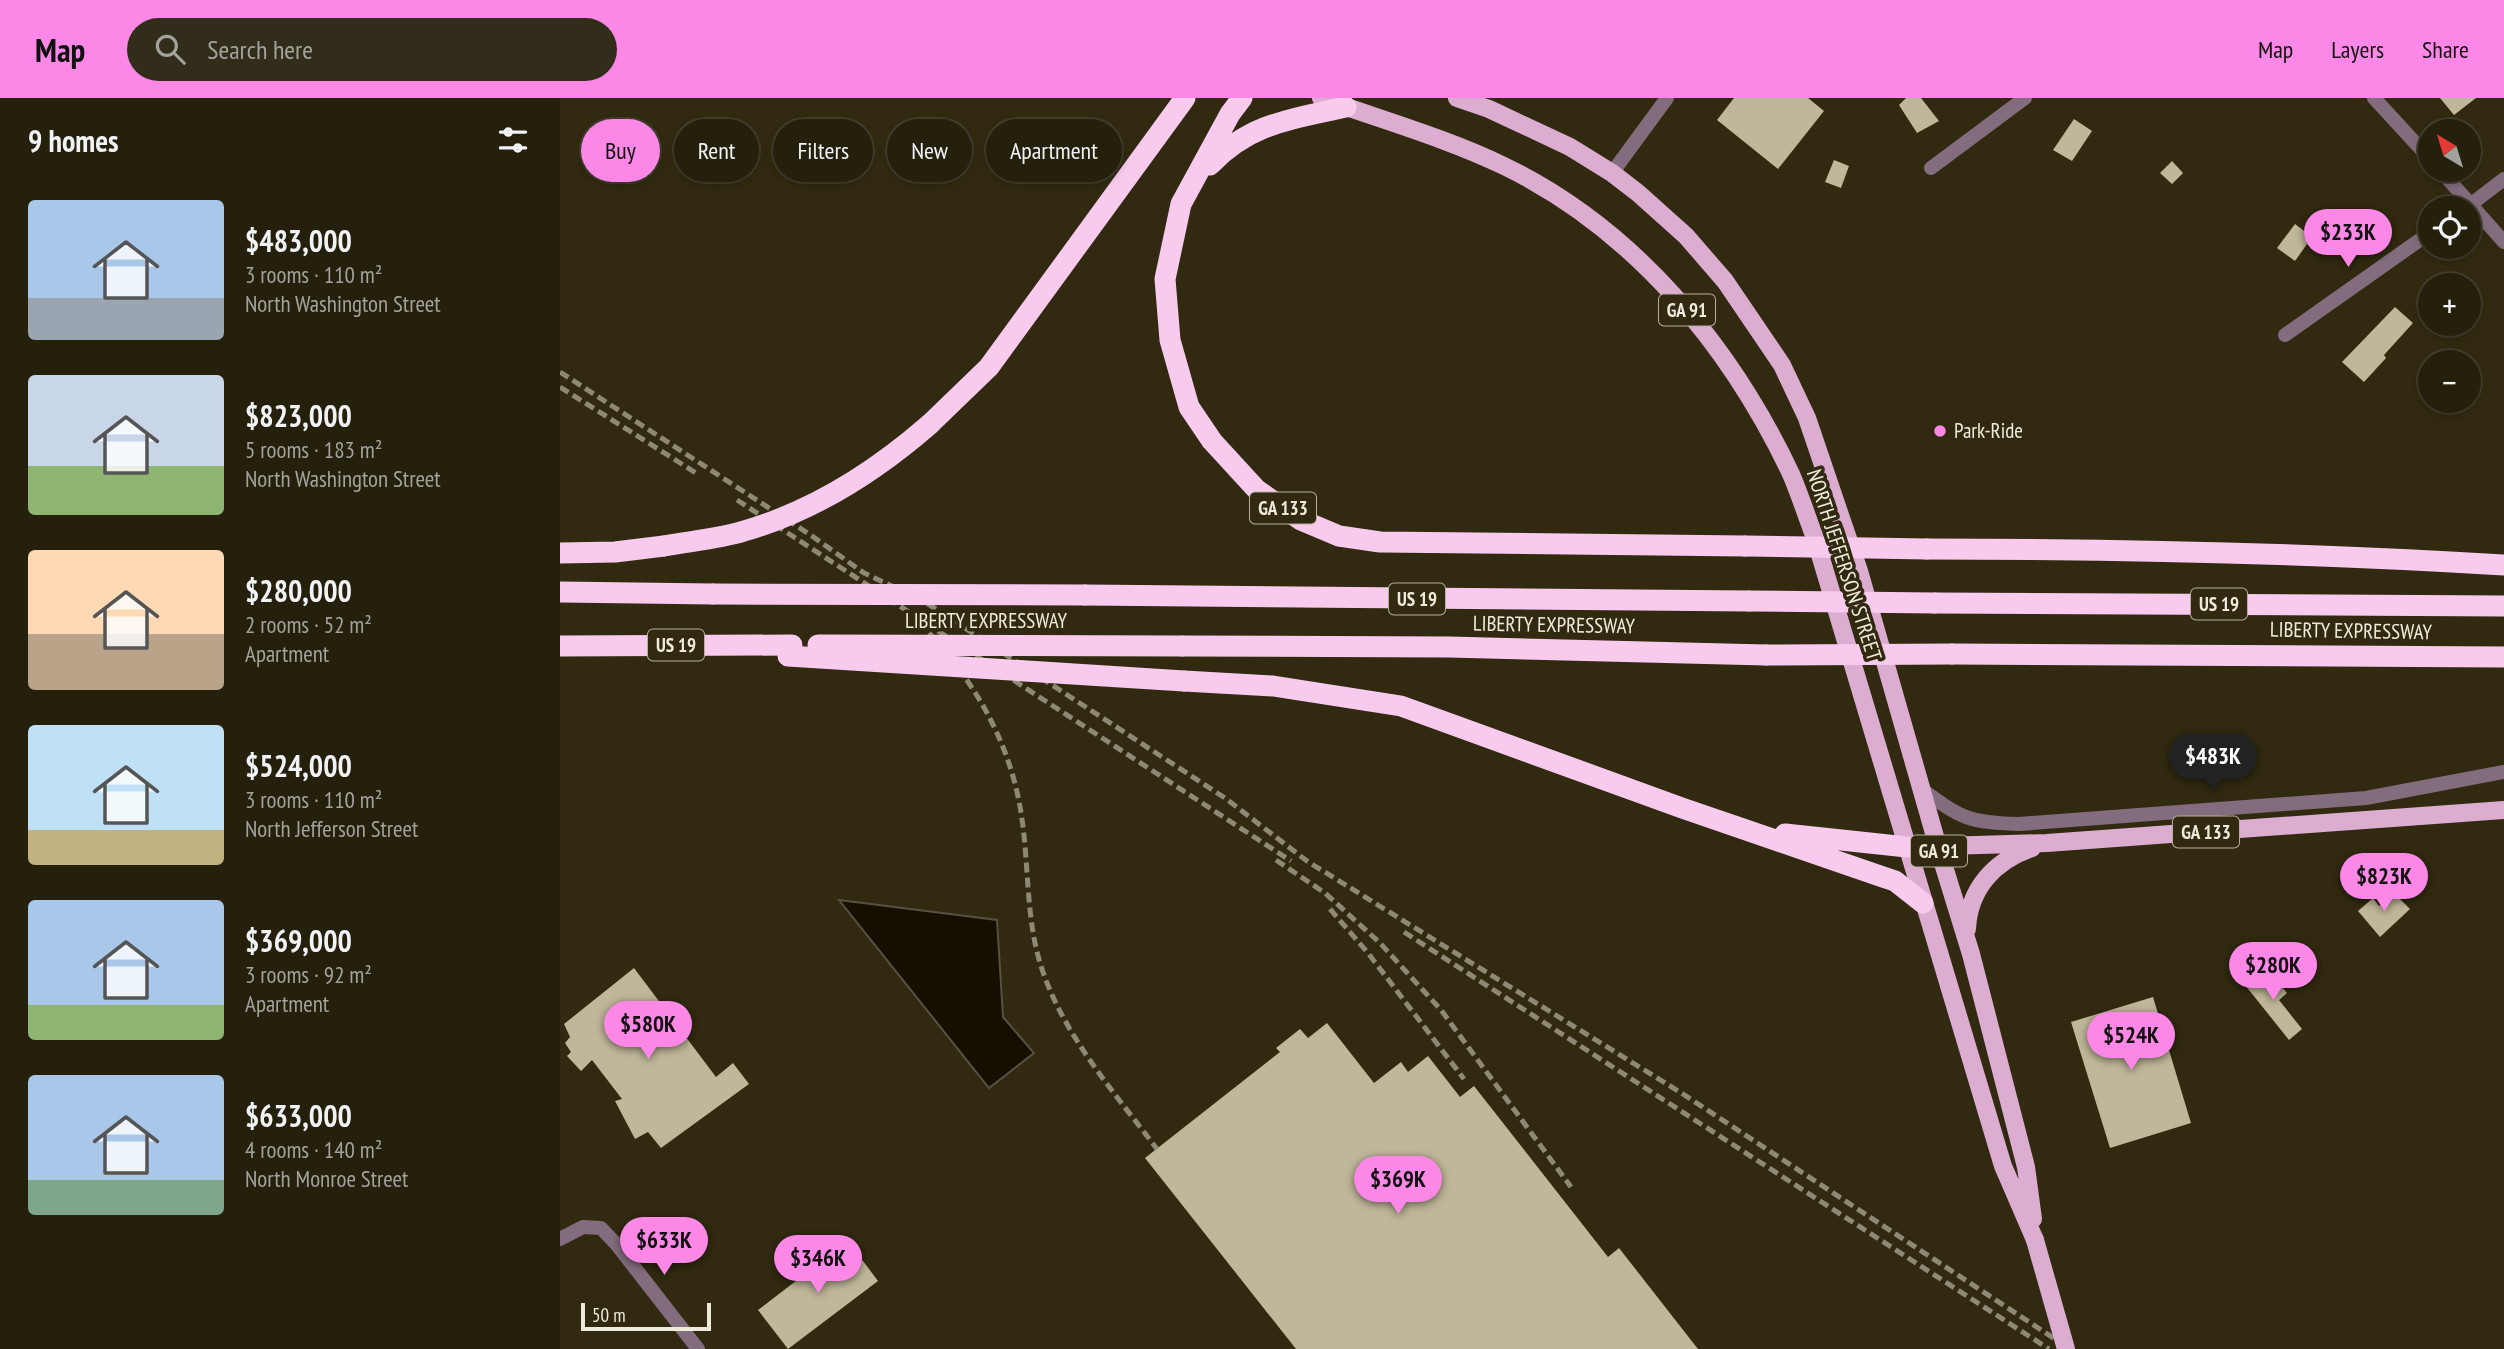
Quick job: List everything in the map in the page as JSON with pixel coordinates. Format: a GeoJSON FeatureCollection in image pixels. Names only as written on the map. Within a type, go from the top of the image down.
{"type":"FeatureCollection","features":[{"type":"Feature","properties":{"kind":"highway"},"geometry":{"type":"LineString","coordinates":[[1154,141],[1162,98]]}},
{"type":"Feature","properties":{"kind":"highway"},"geometry":{"type":"LineString","coordinates":[[560,553],[615,552],[743,532],[808,507],[855,482],[901,449],[989,368],[1185,98]]}},
{"type":"Feature","properties":{"kind":"highway","name":"GA 133"},"geometry":{"type":"LineString","coordinates":[[1242,98],[1230,114],[1181,204],[1166,279],[1170,340],[1189,407],[1212,441],[1257,490],[1301,520],[1339,536],[1380,542],[2145,550],[2504,565]]}},
{"type":"Feature","properties":{"kind":"highway"},"geometry":{"type":"LineString","coordinates":[[1191,185],[1224,150],[1246,136],[1294,117],[1346,107]]}},
{"type":"Feature","properties":{"kind":"highway","name":"LIBERTY EXPRESSWAY"},"geometry":{"type":"LineString","coordinates":[[560,593],[2504,606]]}},
{"type":"Feature","properties":{"kind":"highway","name":"US 19"},"geometry":{"type":"LineString","coordinates":[[560,646],[746,644],[790,650]]}},
{"type":"Feature","properties":{"kind":"highway","name":"LIBERTY EXPRESSWAY"},"geometry":{"type":"LineString","coordinates":[[790,650],[1182,646],[1463,648],[1766,655],[2504,657]]}},
{"type":"Feature","properties":{"kind":"highway"},"geometry":{"type":"LineString","coordinates":[[790,650],[1273,686],[1401,706],[1682,808],[1895,881],[1923,903]]}},
{"type":"Feature","properties":{"kind":"highway"},"geometry":{"type":"LineString","coordinates":[[1752,830],[1907,847]]}},
{"type":"Feature","properties":{"kind":"main road","name":"GA 91"},"geometry":{"type":"LineString","coordinates":[[1321,98],[1346,107]]}},
{"type":"Feature","properties":{"kind":"main road","name":"NORTH JEFFERSON STREET"},"geometry":{"type":"LineString","coordinates":[[1457,98],[1489,109],[1559,141],[1612,173],[1664,216],[1706,258],[1744,306],[1782,365],[1807,418],[1858,570],[1971,954],[2026,1167],[2035,1240]]}},
{"type":"Feature","properties":{"kind":"main road","name":"NORTH JEFFERSON STREET"},"geometry":{"type":"LineString","coordinates":[[1346,107],[1477,154],[1557,195],[1586,214],[1638,258],[1685,307],[1753,403],[1792,476],[1815,538],[2003,1166],[2035,1240],[2066,1349]]}},
{"type":"Feature","properties":{"kind":"main road","name":"GA 133"},"geometry":{"type":"LineString","coordinates":[[1907,847],[2047,843],[2504,810]]}},
{"type":"Feature","properties":{"kind":"main road"},"geometry":{"type":"LineString","coordinates":[[1971,954],[1968,916],[1980,885],[2005,860],[2047,843]]}},
{"type":"Feature","properties":{"kind":"street"},"geometry":{"type":"LineString","coordinates":[[1612,173],[1667,98]]}},
{"type":"Feature","properties":{"kind":"street"},"geometry":{"type":"LineString","coordinates":[[1931,167],[2025,98]]}},
{"type":"Feature","properties":{"kind":"street"},"geometry":{"type":"LineString","coordinates":[[2374,98],[2418,146]]}},
{"type":"Feature","properties":{"kind":"street"},"geometry":{"type":"LineString","coordinates":[[2481,197],[2504,179]]}},
{"type":"Feature","properties":{"kind":"street"},"geometry":{"type":"LineString","coordinates":[[2449,182],[2460,196]]}},
{"type":"Feature","properties":{"kind":"street"},"geometry":{"type":"LineString","coordinates":[[2481,220],[2504,242]]}},
{"type":"Feature","properties":{"kind":"street"},"geometry":{"type":"LineString","coordinates":[[2285,335],[2418,241]]}},
{"type":"Feature","properties":{"kind":"street"},"geometry":{"type":"LineString","coordinates":[[1920,788],[1954,813],[1970,820],[2019,824],[2366,799],[2504,772]]}},
{"type":"Feature","properties":{"kind":"street"},"geometry":{"type":"LineString","coordinates":[[560,1238],[583,1227],[601,1228],[698,1349]]}},
{"type":"Feature","properties":{"kind":"shaded area"},"geometry":{"type":"Polygon","coordinates":[[[839,900],[997,920],[1003,1017],[1034,1053],[989,1088],[839,900]]]}},
{"type":"Feature","properties":{"kind":"building"},"geometry":{"type":"Polygon","coordinates":[[[1734,98],[1808,98],[1824,111],[1778,169],[1717,120],[1734,98]]]}},
{"type":"Feature","properties":{"kind":"building"},"geometry":{"type":"Polygon","coordinates":[[[1906,98],[1921,98],[1939,121],[1917,133],[1899,105],[1906,98]]]}},
{"type":"Feature","properties":{"kind":"building"},"geometry":{"type":"Polygon","coordinates":[[[2440,98],[2476,98],[2454,115],[2440,98]]]}},
{"type":"Feature","properties":{"kind":"building"},"geometry":{"type":"Polygon","coordinates":[[[2074,119],[2092,131],[2072,161],[2053,150],[2074,119]]]}},
{"type":"Feature","properties":{"kind":"building"},"geometry":{"type":"Polygon","coordinates":[[[1834,160],[1849,166],[1841,188],[1825,182],[1834,160]]]}},
{"type":"Feature","properties":{"kind":"building"},"geometry":{"type":"Polygon","coordinates":[[[2172,161],[2183,173],[2172,184],[2160,173],[2172,161]]]}},
{"type":"Feature","properties":{"kind":"building"},"geometry":{"type":"Polygon","coordinates":[[[2295,224],[2312,237],[2295,261],[2277,248],[2295,224]]]}},
{"type":"Feature","properties":{"kind":"building"},"geometry":{"type":"Polygon","coordinates":[[[2395,307],[2413,323],[2364,382],[2342,362],[2395,307]]]}},
{"type":"Feature","properties":{"kind":"building"},"geometry":{"type":"Polygon","coordinates":[[[2393,892],[2410,909],[2380,937],[2358,911],[2373,898],[2379,906],[2393,892]]]}},
{"type":"Feature","properties":{"kind":"building"},"geometry":{"type":"Polygon","coordinates":[[[634,968],[716,1077],[733,1063],[749,1084],[661,1148],[648,1132],[635,1139],[615,1101],[622,1099],[592,1060],[581,1071],[567,1056],[571,1052],[565,1043],[570,1037],[564,1024],[634,968]]]}},
{"type":"Feature","properties":{"kind":"building"},"geometry":{"type":"Polygon","coordinates":[[[2266,968],[2287,993],[2279,1000],[2302,1029],[2289,1040],[2245,985],[2266,968]]]}},
{"type":"Feature","properties":{"kind":"building"},"geometry":{"type":"Polygon","coordinates":[[[2153,997],[2191,1123],[2110,1148],[2071,1022],[2153,997]]]}},
{"type":"Feature","properties":{"kind":"building"},"geometry":{"type":"Polygon","coordinates":[[[1327,1023],[1374,1083],[1401,1062],[1408,1072],[1428,1056],[1460,1097],[1474,1086],[1608,1257],[1619,1248],[1698,1349],[1296,1349],[1145,1158],[1280,1052],[1276,1048],[1300,1029],[1308,1038],[1327,1023]]]}},
{"type":"Feature","properties":{"kind":"building"},"geometry":{"type":"Polygon","coordinates":[[[848,1241],[878,1281],[788,1349],[758,1310],[848,1241]]]}},
{"type":"Feature","properties":{"kind":"railway"},"geometry":{"type":"LineString","coordinates":[[560,372],[812,536],[864,573],[922,600],[1225,798],[1307,861],[1683,1094],[2070,1349]]}},
{"type":"Feature","properties":{"kind":"railway"},"geometry":{"type":"LineString","coordinates":[[560,387],[696,473]]}},
{"type":"Feature","properties":{"kind":"railway"},"geometry":{"type":"LineString","coordinates":[[737,500],[1291,861]]}},
{"type":"Feature","properties":{"kind":"railway"},"geometry":{"type":"LineString","coordinates":[[929,633],[947,653],[977,696],[1001,742],[1010,767],[1022,819],[1036,948],[1062,1016],[1091,1062],[1157,1149]]}},
{"type":"Feature","properties":{"kind":"railway"},"geometry":{"type":"LineString","coordinates":[[1276,860],[1325,893],[1380,943],[1441,1010],[1571,1187]]}},
{"type":"Feature","properties":{"kind":"railway"},"geometry":{"type":"LineString","coordinates":[[1330,909],[1368,953],[1464,1079]]}},
{"type":"Feature","properties":{"kind":"railway"},"geometry":{"type":"LineString","coordinates":[[1404,932],[2049,1349]]}},
{"type":"Feature","properties":{"kind":"place","name":"Park-Ride"},"geometry":{"type":"Point","coordinates":[1940,431]}}]}
